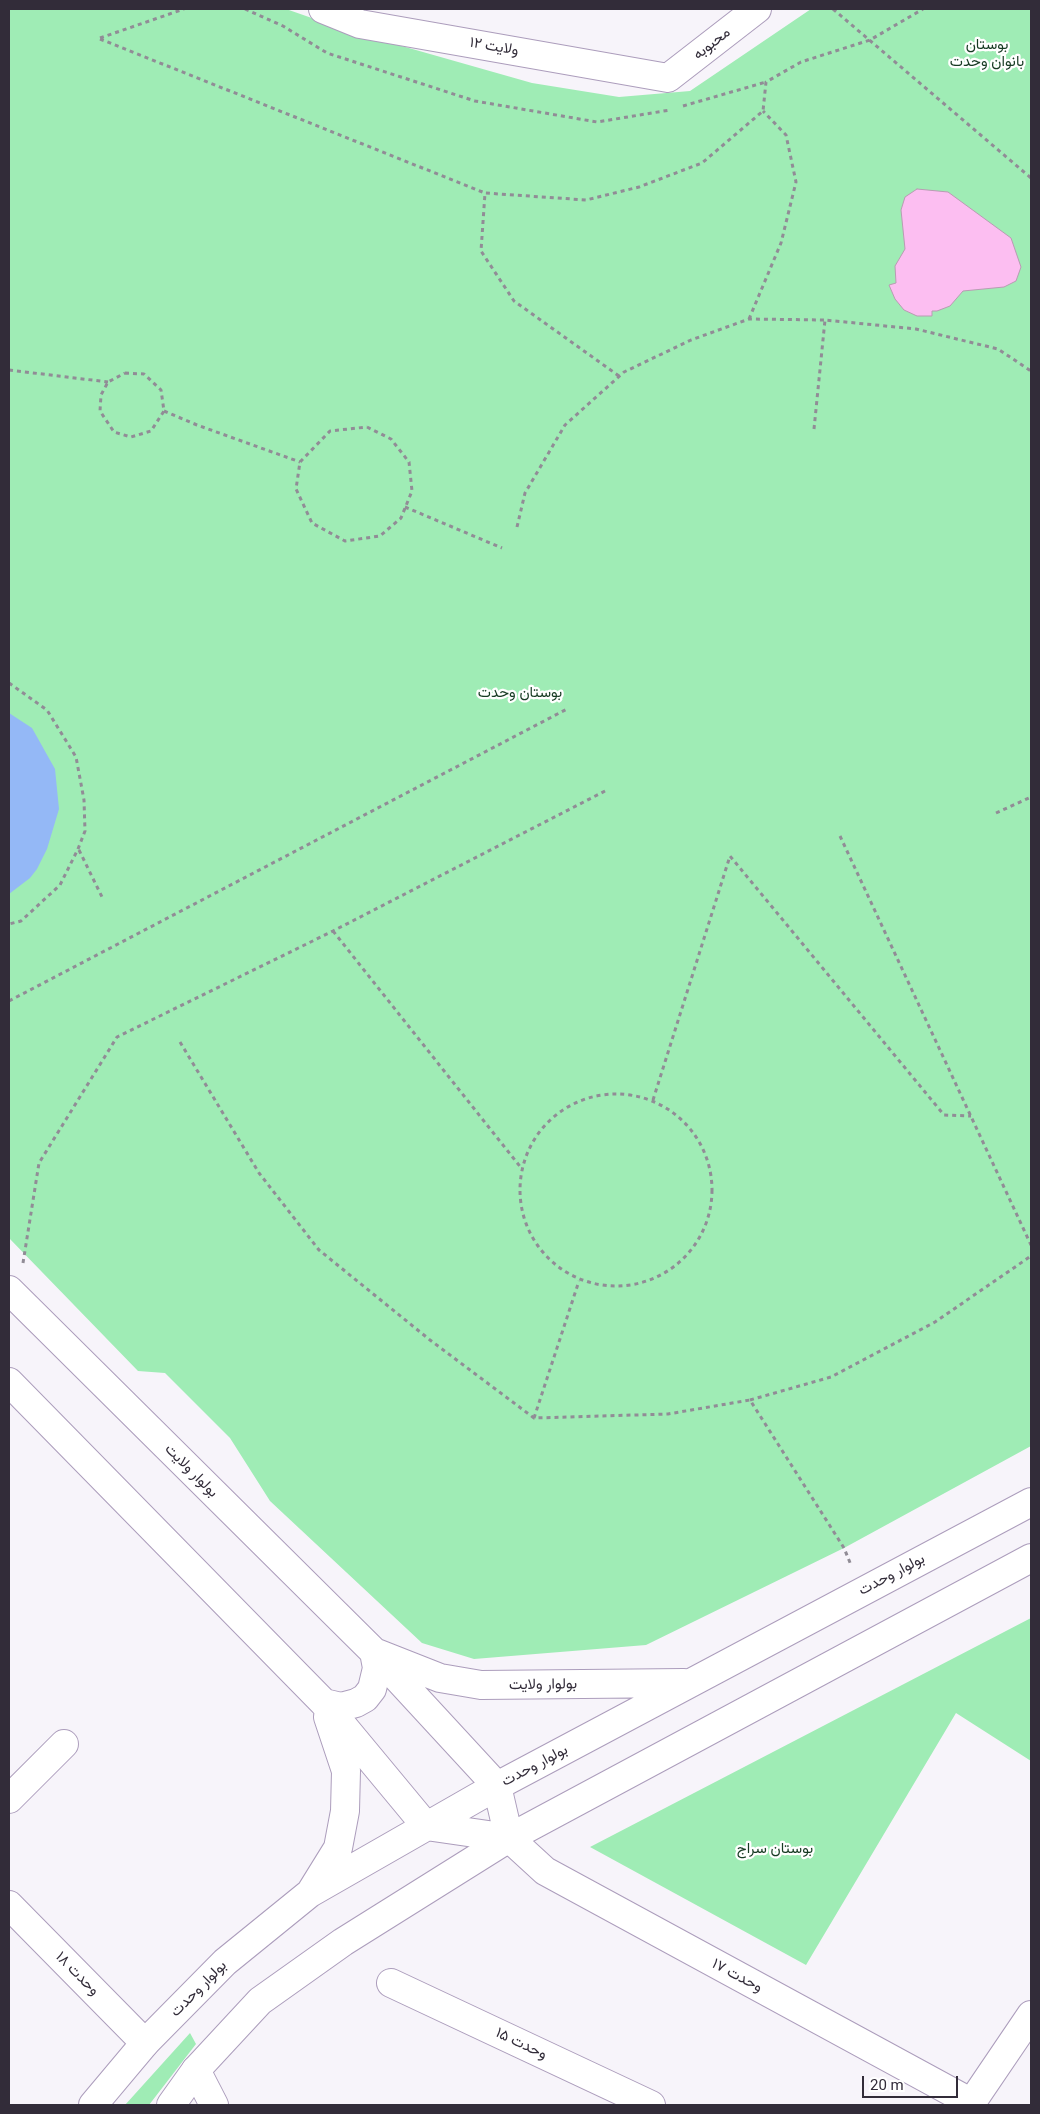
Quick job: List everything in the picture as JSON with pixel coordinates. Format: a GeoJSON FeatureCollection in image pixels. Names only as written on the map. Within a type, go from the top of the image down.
{"type":"FeatureCollection","features":[{"type":"Feature","properties":{"kind":"main road","name":"ولایت ۱۲"},"geometry":{"type":"LineString","coordinates":[[323,9],[360,24],[668,78]]}},
{"type":"Feature","properties":{"kind":"main road","name":"محبوبه"},"geometry":{"type":"LineString","coordinates":[[668,78],[757,9]]}},
{"type":"Feature","properties":{"kind":"main road","name":"بولوار ولایت"},"geometry":{"type":"LineString","coordinates":[[11,1292],[374,1652],[497,1786],[509,1838]]}},
{"type":"Feature","properties":{"kind":"main road"},"geometry":{"type":"LineString","coordinates":[[9,1382],[324,1703],[426,1826],[509,1838]]}},
{"type":"Feature","properties":{"kind":"main road","name":"بولوار وحدت"},"geometry":{"type":"LineString","coordinates":[[92,2105],[145,2043],[225,1962],[310,1893],[497,1786],[1031,1502]]}},
{"type":"Feature","properties":{"kind":"main road"},"geometry":{"type":"LineString","coordinates":[[171,2105],[196,2070],[260,2000],[344,1942],[509,1838],[1031,1558]]}},
{"type":"Feature","properties":{"kind":"main road","name":"بولوار ولایت"},"geometry":{"type":"LineString","coordinates":[[374,1652],[440,1678],[481,1685],[688,1683]]}},
{"type":"Feature","properties":{"kind":"main road"},"geometry":{"type":"LineString","coordinates":[[324,1703],[342,1707],[365,1698],[372,1689],[377,1668],[374,1652]]}},
{"type":"Feature","properties":{"kind":"main road"},"geometry":{"type":"LineString","coordinates":[[310,1893],[338,1848],[346,1811],[346,1771],[324,1703]]}},
{"type":"Feature","properties":{"kind":"main road"},"geometry":{"type":"LineString","coordinates":[[9,1799],[64,1744]]}},
{"type":"Feature","properties":{"kind":"main road","name":"وحدت ۱۷"},"geometry":{"type":"LineString","coordinates":[[509,1838],[545,1871],[971,2104]]}},
{"type":"Feature","properties":{"kind":"main road","name":"وحدت ۱۸"},"geometry":{"type":"LineString","coordinates":[[9,1905],[145,2043]]}},
{"type":"Feature","properties":{"kind":"main road","name":"وحدت ۱۵"},"geometry":{"type":"LineString","coordinates":[[391,1983],[651,2105]]}},
{"type":"Feature","properties":{"kind":"main road"},"geometry":{"type":"LineString","coordinates":[[971,2104],[1031,2015]]}},
{"type":"Feature","properties":{"kind":"main road"},"geometry":{"type":"LineString","coordinates":[[196,2070],[214,2105]]}},
{"type":"Feature","properties":{"kind":"path"},"geometry":{"type":"LineString","coordinates":[[184,9],[100,38],[486,193],[586,200],[640,187],[702,163],[763,111],[766,82]]}},
{"type":"Feature","properties":{"kind":"path"},"geometry":{"type":"LineString","coordinates":[[246,9],[283,26],[326,53],[475,101],[597,122],[658,114],[766,82],[801,62],[870,40],[923,9]]}},
{"type":"Feature","properties":{"kind":"path"},"geometry":{"type":"LineString","coordinates":[[833,9],[1031,178]]}},
{"type":"Feature","properties":{"kind":"path"},"geometry":{"type":"LineString","coordinates":[[749,319],[781,243],[796,182],[786,135],[763,111]]}},
{"type":"Feature","properties":{"kind":"path"},"geometry":{"type":"LineString","coordinates":[[486,193],[482,251],[514,301],[620,376]]}},
{"type":"Feature","properties":{"kind":"path"},"geometry":{"type":"LineString","coordinates":[[517,527],[525,493],[566,424],[624,372],[691,340],[749,319],[825,320],[916,329],[998,349],[1031,370]]}},
{"type":"Feature","properties":{"kind":"path"},"geometry":{"type":"LineString","coordinates":[[814,429],[825,320]]}},
{"type":"Feature","properties":{"kind":"path"},"geometry":{"type":"LineString","coordinates":[[9,370],[108,382]]}},
{"type":"Feature","properties":{"kind":"path"},"geometry":{"type":"LineString","coordinates":[[125,372],[144,374],[161,390],[164,411],[151,431],[131,437],[114,432],[100,411],[100,395],[108,382],[125,372]]}},
{"type":"Feature","properties":{"kind":"path"},"geometry":{"type":"LineString","coordinates":[[164,411],[197,425],[300,462]]}},
{"type":"Feature","properties":{"kind":"path"},"geometry":{"type":"LineString","coordinates":[[367,426],[391,438],[409,462],[412,490],[406,507],[401,518],[380,536],[345,541],[312,523],[296,489],[300,462],[330,431],[367,426]]}},
{"type":"Feature","properties":{"kind":"path"},"geometry":{"type":"LineString","coordinates":[[406,507],[502,548]]}},
{"type":"Feature","properties":{"kind":"path"},"geometry":{"type":"LineString","coordinates":[[9,683],[47,710],[76,756],[84,800],[85,831],[60,885],[21,921],[9,924]]}},
{"type":"Feature","properties":{"kind":"path"},"geometry":{"type":"LineString","coordinates":[[9,1001],[567,710]]}},
{"type":"Feature","properties":{"kind":"path"},"geometry":{"type":"LineString","coordinates":[[11,1292],[25,1255],[39,1163],[117,1037],[333,931],[607,790]]}},
{"type":"Feature","properties":{"kind":"path"},"geometry":{"type":"LineString","coordinates":[[996,812],[1031,797]]}},
{"type":"Feature","properties":{"kind":"path"},"geometry":{"type":"LineString","coordinates":[[840,836],[1031,1245]]}},
{"type":"Feature","properties":{"kind":"path"},"geometry":{"type":"LineString","coordinates":[[78,849],[103,899]]}},
{"type":"Feature","properties":{"kind":"path"},"geometry":{"type":"LineString","coordinates":[[653,1100],[730,856],[944,1115],[971,1116]]}},
{"type":"Feature","properties":{"kind":"path"},"geometry":{"type":"LineString","coordinates":[[333,931],[523,1170]]}},
{"type":"Feature","properties":{"kind":"path"},"geometry":{"type":"LineString","coordinates":[[180,1042],[259,1173],[319,1250],[430,1340],[534,1418],[668,1414],[750,1400],[831,1377],[936,1322],[1031,1256]]}},
{"type":"Feature","properties":{"kind":"path"},"geometry":{"type":"LineString","coordinates":[[615,1093],[653,1100],[684,1120],[707,1153],[714,1189],[707,1228],[686,1259],[653,1281],[614,1288],[580,1281],[545,1257],[524,1223],[519,1187],[527,1150],[548,1121],[575,1102],[615,1093]]}},
{"type":"Feature","properties":{"kind":"path"},"geometry":{"type":"LineString","coordinates":[[534,1418],[580,1281]]}},
{"type":"Feature","properties":{"kind":"path"},"geometry":{"type":"LineString","coordinates":[[750,1400],[844,1548],[863,1590]]}},
{"type":"Feature","properties":{"kind":"green space","name":"بوستان وحدت"},"geometry":{"type":"Polygon","coordinates":[[[9,9],[286,9],[349,31],[532,83],[619,97],[690,91],[811,9],[1031,9],[1031,1446],[844,1548],[646,1645],[474,1659],[422,1643],[270,1501],[230,1438],[165,1373],[138,1371],[9,1238],[9,9]]]}},
{"type":"Feature","properties":{"kind":"green space","name":"بوستان سراج"},"geometry":{"type":"Polygon","coordinates":[[[1031,1618],[1031,1761],[956,1713],[806,1965],[590,1847],[1031,1618]]]}},
{"type":"Feature","properties":{"kind":"green space"},"geometry":{"type":"Polygon","coordinates":[[[190,2033],[196,2044],[149,2105],[125,2105],[190,2033]]]}},
{"type":"Feature","properties":{"kind":"water"},"geometry":{"type":"Polygon","coordinates":[[[9,713],[32,728],[55,769],[59,809],[47,849],[37,869],[30,878],[9,894],[9,713]]]}},
{"type":"Feature","properties":{"kind":"building"},"geometry":{"type":"Polygon","coordinates":[[[917,189],[948,192],[1011,238],[1021,267],[1016,281],[1004,287],[963,291],[950,306],[932,311],[932,316],[917,316],[904,310],[895,299],[889,285],[896,283],[895,266],[905,249],[901,210],[905,197],[917,189]]]}},
{"type":"Feature","properties":{"kind":"park label","name":"بوستان بانوان وحدت"},"geometry":{"type":"Point","coordinates":[987,54]}}]}
